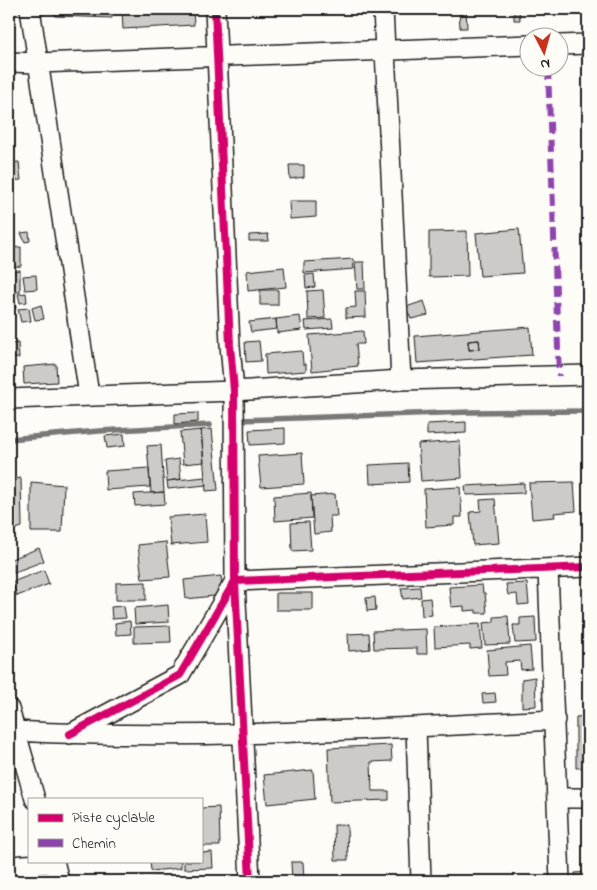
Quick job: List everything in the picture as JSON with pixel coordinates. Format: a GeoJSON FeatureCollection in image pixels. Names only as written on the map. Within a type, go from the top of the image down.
{"type":"FeatureCollection","features":[{"type":"Feature","properties":{"kind":"street"},"geometry":{"type":"LineString","coordinates":[[30,9],[89,395]]}},
{"type":"Feature","properties":{"kind":"street"},"geometry":{"type":"LineString","coordinates":[[215,9],[230,345],[234,391],[235,581],[250,881]]}},
{"type":"Feature","properties":{"kind":"street"},"geometry":{"type":"LineString","coordinates":[[383,9],[401,380]]}},
{"type":"Feature","properties":{"kind":"street"},"geometry":{"type":"LineString","coordinates":[[570,45],[588,44]]}},
{"type":"Feature","properties":{"kind":"street"},"geometry":{"type":"LineString","coordinates":[[9,62],[38,63],[520,45]]}},
{"type":"Feature","properties":{"kind":"street"},"geometry":{"type":"LineString","coordinates":[[9,399],[234,391],[401,380],[588,375]]}},
{"type":"Feature","properties":{"kind":"street"},"geometry":{"type":"LineString","coordinates":[[235,581],[588,567]]}},
{"type":"Feature","properties":{"kind":"street"},"geometry":{"type":"LineString","coordinates":[[548,569],[560,881]]}},
{"type":"Feature","properties":{"kind":"street"},"geometry":{"type":"LineString","coordinates":[[70,734],[180,675],[235,581]]}},
{"type":"Feature","properties":{"kind":"street"},"geometry":{"type":"LineString","coordinates":[[9,708],[35,798]]}},
{"type":"Feature","properties":{"kind":"street"},"geometry":{"type":"LineString","coordinates":[[15,731],[70,734],[242,734],[554,720]]}},
{"type":"Feature","properties":{"kind":"street"},"geometry":{"type":"LineString","coordinates":[[416,727],[420,881]]}},
{"type":"Feature","properties":{"kind":"street"},"geometry":{"type":"LineString","coordinates":[[557,798],[588,798]]}},
{"type":"Feature","properties":{"kind":"street"},"geometry":{"type":"LineString","coordinates":[[9,866],[54,862],[59,881]]}},
{"type":"Feature","properties":{"kind":"building"},"geometry":{"type":"Polygon","coordinates":[[[54,9],[113,9],[112,18],[55,16],[54,9]]]}},
{"type":"Feature","properties":{"kind":"building"},"geometry":{"type":"Polygon","coordinates":[[[122,9],[193,9],[194,25],[123,29],[122,9]]]}},
{"type":"Feature","properties":{"kind":"building"},"geometry":{"type":"Polygon","coordinates":[[[459,9],[466,9],[467,28],[460,28],[459,9]]]}},
{"type":"Feature","properties":{"kind":"building"},"geometry":{"type":"Polygon","coordinates":[[[514,9],[519,9],[520,20],[514,20],[514,9]]]}},
{"type":"Feature","properties":{"kind":"building"},"geometry":{"type":"Polygon","coordinates":[[[19,162],[21,180],[9,181],[9,163],[19,162]]]}},
{"type":"Feature","properties":{"kind":"building"},"geometry":{"type":"Polygon","coordinates":[[[289,165],[304,165],[304,177],[290,179],[289,165]]]}},
{"type":"Feature","properties":{"kind":"building"},"geometry":{"type":"Polygon","coordinates":[[[289,201],[316,201],[316,217],[290,219],[289,201]]]}},
{"type":"Feature","properties":{"kind":"building"},"geometry":{"type":"Polygon","coordinates":[[[519,229],[523,273],[480,276],[476,233],[519,229]]]}},
{"type":"Feature","properties":{"kind":"building"},"geometry":{"type":"Polygon","coordinates":[[[467,231],[468,276],[429,277],[429,232],[467,231]]]}},
{"type":"Feature","properties":{"kind":"building"},"geometry":{"type":"Polygon","coordinates":[[[29,232],[30,241],[25,242],[21,233],[29,232]]]}},
{"type":"Feature","properties":{"kind":"building"},"geometry":{"type":"Polygon","coordinates":[[[268,234],[269,241],[249,241],[249,235],[268,234]]]}},
{"type":"Feature","properties":{"kind":"building"},"geometry":{"type":"Polygon","coordinates":[[[21,247],[21,266],[9,267],[9,248],[21,247]]]}},
{"type":"Feature","properties":{"kind":"building"},"geometry":{"type":"Polygon","coordinates":[[[353,259],[354,269],[304,273],[304,262],[353,259]]]}},
{"type":"Feature","properties":{"kind":"building"},"geometry":{"type":"Polygon","coordinates":[[[355,262],[364,262],[365,289],[357,289],[355,262]]]}},
{"type":"Feature","properties":{"kind":"building"},"geometry":{"type":"Polygon","coordinates":[[[284,267],[286,287],[248,291],[247,271],[284,267]]]}},
{"type":"Feature","properties":{"kind":"building"},"geometry":{"type":"Polygon","coordinates":[[[20,270],[20,292],[9,292],[9,271],[20,270]]]}},
{"type":"Feature","properties":{"kind":"building"},"geometry":{"type":"Polygon","coordinates":[[[314,274],[315,287],[306,288],[305,275],[314,274]]]}},
{"type":"Feature","properties":{"kind":"building"},"geometry":{"type":"Polygon","coordinates":[[[36,275],[37,289],[25,290],[23,276],[36,275]]]}},
{"type":"Feature","properties":{"kind":"building"},"geometry":{"type":"Polygon","coordinates":[[[260,290],[278,290],[278,305],[260,305],[260,290]]]}},
{"type":"Feature","properties":{"kind":"building"},"geometry":{"type":"Polygon","coordinates":[[[323,290],[325,318],[308,319],[307,291],[323,290]]]}},
{"type":"Feature","properties":{"kind":"building"},"geometry":{"type":"Polygon","coordinates":[[[355,291],[365,291],[366,317],[346,318],[346,308],[356,307],[355,291]]]}},
{"type":"Feature","properties":{"kind":"building"},"geometry":{"type":"Polygon","coordinates":[[[26,293],[27,302],[20,303],[18,294],[26,293]]]}},
{"type":"Feature","properties":{"kind":"building"},"geometry":{"type":"Polygon","coordinates":[[[13,295],[16,308],[9,309],[9,296],[13,295]]]}},
{"type":"Feature","properties":{"kind":"building"},"geometry":{"type":"Polygon","coordinates":[[[424,301],[428,315],[411,319],[406,307],[424,301]]]}},
{"type":"Feature","properties":{"kind":"building"},"geometry":{"type":"Polygon","coordinates":[[[41,305],[44,319],[35,320],[32,308],[41,305]]]}},
{"type":"Feature","properties":{"kind":"building"},"geometry":{"type":"Polygon","coordinates":[[[29,308],[31,321],[21,322],[18,309],[29,308]]]}},
{"type":"Feature","properties":{"kind":"building"},"geometry":{"type":"Polygon","coordinates":[[[300,316],[302,330],[277,333],[276,319],[300,316]]]}},
{"type":"Feature","properties":{"kind":"building"},"geometry":{"type":"Polygon","coordinates":[[[276,319],[277,329],[251,332],[249,322],[276,319]]]}},
{"type":"Feature","properties":{"kind":"building"},"geometry":{"type":"Polygon","coordinates":[[[332,319],[333,328],[306,330],[305,321],[332,319]]]}},
{"type":"Feature","properties":{"kind":"building"},"geometry":{"type":"Polygon","coordinates":[[[530,327],[532,355],[417,363],[415,336],[530,327]],[[479,340],[468,341],[469,350],[480,349],[479,340]]]}},
{"type":"Feature","properties":{"kind":"building"},"geometry":{"type":"Polygon","coordinates":[[[363,331],[364,344],[356,344],[358,366],[312,371],[309,335],[363,331]]]}},
{"type":"Feature","properties":{"kind":"building"},"geometry":{"type":"Polygon","coordinates":[[[479,340],[480,349],[469,350],[468,341],[479,340]]]}},
{"type":"Feature","properties":{"kind":"building"},"geometry":{"type":"Polygon","coordinates":[[[259,341],[261,361],[246,362],[245,342],[259,341]]]}},
{"type":"Feature","properties":{"kind":"building"},"geometry":{"type":"Polygon","coordinates":[[[18,343],[19,358],[9,359],[9,344],[18,343]]]}},
{"type":"Feature","properties":{"kind":"building"},"geometry":{"type":"Polygon","coordinates":[[[302,351],[303,364],[306,364],[306,371],[266,374],[265,354],[302,351]]]}},
{"type":"Feature","properties":{"kind":"building"},"geometry":{"type":"Polygon","coordinates":[[[56,364],[57,382],[24,384],[23,367],[56,364]]]}},
{"type":"Feature","properties":{"kind":"building"},"geometry":{"type":"Polygon","coordinates":[[[198,413],[198,422],[175,424],[175,414],[198,413]]]}},
{"type":"Feature","properties":{"kind":"building"},"geometry":{"type":"Polygon","coordinates":[[[466,422],[466,433],[427,435],[427,424],[466,422]]]}},
{"type":"Feature","properties":{"kind":"building"},"geometry":{"type":"Polygon","coordinates":[[[285,428],[285,443],[250,445],[249,430],[285,428]]]}},
{"type":"Feature","properties":{"kind":"building"},"geometry":{"type":"Polygon","coordinates":[[[212,429],[218,490],[206,491],[201,430],[212,429]]]}},
{"type":"Feature","properties":{"kind":"building"},"geometry":{"type":"Polygon","coordinates":[[[201,430],[204,462],[183,464],[180,432],[201,430]]]}},
{"type":"Feature","properties":{"kind":"building"},"geometry":{"type":"Polygon","coordinates":[[[124,434],[125,446],[107,448],[105,436],[124,434]]]}},
{"type":"Feature","properties":{"kind":"building"},"geometry":{"type":"Polygon","coordinates":[[[460,441],[462,478],[421,481],[418,444],[460,441]]]}},
{"type":"Feature","properties":{"kind":"building"},"geometry":{"type":"Polygon","coordinates":[[[161,445],[164,492],[151,493],[147,446],[161,445]]]}},
{"type":"Feature","properties":{"kind":"building"},"geometry":{"type":"Polygon","coordinates":[[[302,453],[304,484],[261,487],[258,456],[302,453]]]}},
{"type":"Feature","properties":{"kind":"building"},"geometry":{"type":"Polygon","coordinates":[[[179,459],[181,479],[167,481],[165,461],[179,459]]]}},
{"type":"Feature","properties":{"kind":"building"},"geometry":{"type":"Polygon","coordinates":[[[408,463],[409,482],[370,484],[369,465],[408,463]]]}},
{"type":"Feature","properties":{"kind":"building"},"geometry":{"type":"Polygon","coordinates":[[[149,468],[150,487],[106,490],[105,471],[149,468]]]}},
{"type":"Feature","properties":{"kind":"building"},"geometry":{"type":"Polygon","coordinates":[[[205,477],[206,485],[168,489],[167,481],[205,477]]]}},
{"type":"Feature","properties":{"kind":"building"},"geometry":{"type":"Polygon","coordinates":[[[21,478],[22,527],[9,531],[9,480],[21,478]]]}},
{"type":"Feature","properties":{"kind":"building"},"geometry":{"type":"Polygon","coordinates":[[[31,482],[64,485],[62,532],[31,532],[31,482]]]}},
{"type":"Feature","properties":{"kind":"building"},"geometry":{"type":"Polygon","coordinates":[[[574,482],[576,511],[554,513],[555,517],[532,519],[529,483],[574,482]]]}},
{"type":"Feature","properties":{"kind":"building"},"geometry":{"type":"Polygon","coordinates":[[[524,483],[524,493],[466,495],[465,486],[524,483]]]}},
{"type":"Feature","properties":{"kind":"building"},"geometry":{"type":"Polygon","coordinates":[[[460,487],[462,517],[454,517],[454,525],[426,527],[424,489],[460,487]]]}},
{"type":"Feature","properties":{"kind":"building"},"geometry":{"type":"Polygon","coordinates":[[[164,492],[165,504],[135,506],[134,494],[164,492]]]}},
{"type":"Feature","properties":{"kind":"building"},"geometry":{"type":"Polygon","coordinates":[[[311,493],[312,518],[275,521],[274,496],[311,493]]]}},
{"type":"Feature","properties":{"kind":"building"},"geometry":{"type":"Polygon","coordinates":[[[335,494],[337,516],[330,516],[331,532],[314,534],[311,496],[335,494]]]}},
{"type":"Feature","properties":{"kind":"building"},"geometry":{"type":"Polygon","coordinates":[[[495,499],[499,543],[473,545],[470,512],[481,511],[480,500],[495,499]]]}},
{"type":"Feature","properties":{"kind":"building"},"geometry":{"type":"Polygon","coordinates":[[[205,514],[207,542],[171,545],[168,517],[205,514]]]}},
{"type":"Feature","properties":{"kind":"building"},"geometry":{"type":"Polygon","coordinates":[[[309,522],[311,550],[292,551],[291,523],[309,522]]]}},
{"type":"Feature","properties":{"kind":"building"},"geometry":{"type":"Polygon","coordinates":[[[166,542],[170,577],[142,579],[138,545],[166,542]]]}},
{"type":"Feature","properties":{"kind":"building"},"geometry":{"type":"Polygon","coordinates":[[[39,548],[44,561],[12,573],[9,560],[39,548]]]}},
{"type":"Feature","properties":{"kind":"building"},"geometry":{"type":"Polygon","coordinates":[[[44,570],[49,584],[17,596],[12,582],[44,570]]]}},
{"type":"Feature","properties":{"kind":"building"},"geometry":{"type":"Polygon","coordinates":[[[221,576],[223,595],[186,599],[184,580],[221,576]]]}},
{"type":"Feature","properties":{"kind":"building"},"geometry":{"type":"Polygon","coordinates":[[[146,582],[146,600],[116,600],[116,583],[146,582]]]}},
{"type":"Feature","properties":{"kind":"building"},"geometry":{"type":"Polygon","coordinates":[[[527,583],[529,604],[518,605],[517,594],[508,595],[506,584],[527,583]]]}},
{"type":"Feature","properties":{"kind":"building"},"geometry":{"type":"Polygon","coordinates":[[[482,585],[483,593],[485,593],[487,613],[476,613],[476,610],[464,611],[464,606],[451,607],[449,587],[482,585]]]}},
{"type":"Feature","properties":{"kind":"building"},"geometry":{"type":"Polygon","coordinates":[[[420,587],[421,597],[403,599],[401,588],[420,587]]]}},
{"type":"Feature","properties":{"kind":"building"},"geometry":{"type":"Polygon","coordinates":[[[276,593],[313,593],[313,610],[276,610],[276,593]]]}},
{"type":"Feature","properties":{"kind":"building"},"geometry":{"type":"Polygon","coordinates":[[[375,597],[376,610],[367,611],[366,598],[375,597]]]}},
{"type":"Feature","properties":{"kind":"building"},"geometry":{"type":"Polygon","coordinates":[[[430,598],[432,615],[422,616],[421,599],[430,598]]]}},
{"type":"Feature","properties":{"kind":"building"},"geometry":{"type":"Polygon","coordinates":[[[168,605],[169,622],[135,624],[134,608],[168,605]]]}},
{"type":"Feature","properties":{"kind":"building"},"geometry":{"type":"Polygon","coordinates":[[[124,606],[126,618],[112,619],[111,607],[124,606]]]}},
{"type":"Feature","properties":{"kind":"building"},"geometry":{"type":"Polygon","coordinates":[[[508,616],[510,644],[485,645],[483,623],[494,622],[494,617],[508,616]]]}},
{"type":"Feature","properties":{"kind":"building"},"geometry":{"type":"Polygon","coordinates":[[[535,617],[536,642],[515,643],[513,625],[520,625],[520,618],[535,617]]]}},
{"type":"Feature","properties":{"kind":"building"},"geometry":{"type":"Polygon","coordinates":[[[130,621],[131,634],[116,635],[115,623],[130,621]]]}},
{"type":"Feature","properties":{"kind":"building"},"geometry":{"type":"Polygon","coordinates":[[[480,624],[482,648],[470,649],[470,645],[435,647],[434,627],[480,624]]]}},
{"type":"Feature","properties":{"kind":"building"},"geometry":{"type":"Polygon","coordinates":[[[170,626],[171,642],[134,643],[134,627],[170,626]]]}},
{"type":"Feature","properties":{"kind":"building"},"geometry":{"type":"Polygon","coordinates":[[[426,629],[427,654],[417,654],[417,648],[374,649],[373,631],[426,629]]]}},
{"type":"Feature","properties":{"kind":"building"},"geometry":{"type":"Polygon","coordinates":[[[369,633],[370,649],[349,651],[348,634],[369,633]]]}},
{"type":"Feature","properties":{"kind":"building"},"geometry":{"type":"Polygon","coordinates":[[[530,646],[532,669],[521,670],[520,661],[505,662],[506,675],[489,676],[487,650],[530,646]]]}},
{"type":"Feature","properties":{"kind":"building"},"geometry":{"type":"Polygon","coordinates":[[[535,677],[536,706],[522,707],[522,679],[535,677]]]}},
{"type":"Feature","properties":{"kind":"building"},"geometry":{"type":"Polygon","coordinates":[[[495,693],[496,702],[483,703],[482,694],[495,693]]]}},
{"type":"Feature","properties":{"kind":"building"},"geometry":{"type":"Polygon","coordinates":[[[588,716],[588,767],[576,768],[576,717],[588,716]]]}},
{"type":"Feature","properties":{"kind":"building"},"geometry":{"type":"Polygon","coordinates":[[[391,745],[392,761],[371,762],[372,791],[389,791],[389,800],[330,802],[328,748],[391,745]]]}},
{"type":"Feature","properties":{"kind":"building"},"geometry":{"type":"Polygon","coordinates":[[[313,770],[315,799],[267,804],[264,775],[313,770]]]}},
{"type":"Feature","properties":{"kind":"building"},"geometry":{"type":"Polygon","coordinates":[[[219,807],[220,846],[202,846],[202,808],[219,807]]]}},
{"type":"Feature","properties":{"kind":"building"},"geometry":{"type":"Polygon","coordinates":[[[334,825],[347,825],[348,860],[335,860],[334,825]]]}},
{"type":"Feature","properties":{"kind":"building"},"geometry":{"type":"Polygon","coordinates":[[[212,852],[213,868],[184,869],[184,862],[202,862],[202,853],[212,852]]]}},
{"type":"Feature","properties":{"kind":"building"},"geometry":{"type":"Polygon","coordinates":[[[150,862],[181,862],[181,868],[151,871],[150,862]]]}},
{"type":"Feature","properties":{"kind":"building"},"geometry":{"type":"Polygon","coordinates":[[[291,862],[303,862],[304,881],[292,881],[291,862]]]}},
{"type":"Feature","properties":{"kind":"building"},"geometry":{"type":"Polygon","coordinates":[[[588,872],[588,881],[576,881],[575,873],[588,872]]]}},
{"type":"Feature","properties":{"kind":"building"},"geometry":{"type":"Polygon","coordinates":[[[234,876],[234,881],[217,881],[217,877],[234,876]]]}},
{"type":"Feature","properties":{"kind":"building"},"geometry":{"type":"Polygon","coordinates":[[[169,877],[169,881],[153,881],[152,878],[169,877]]]}},
{"type":"Feature","properties":{"kind":"building"},"geometry":{"type":"Polygon","coordinates":[[[152,878],[153,881],[130,881],[130,880],[152,878]]]}},
{"type":"Feature","properties":{"kind":"waterway"},"geometry":{"type":"LineString","coordinates":[[238,420],[470,412],[588,411]]}},
{"type":"Feature","properties":{"kind":"waterway"},"geometry":{"type":"LineString","coordinates":[[9,439],[99,431],[210,425]]}},
{"type":"Feature","properties":{"kind":"marked path"},"geometry":{"type":"LineString","coordinates":[[548,78],[559,376]]}},
{"type":"Feature","properties":{"kind":"cycle path"},"geometry":{"type":"LineString","coordinates":[[215,9],[230,345],[234,391],[235,581],[250,881]]}},
{"type":"Feature","properties":{"kind":"cycle path"},"geometry":{"type":"LineString","coordinates":[[70,734],[180,675],[235,581],[588,567]]}}]}
